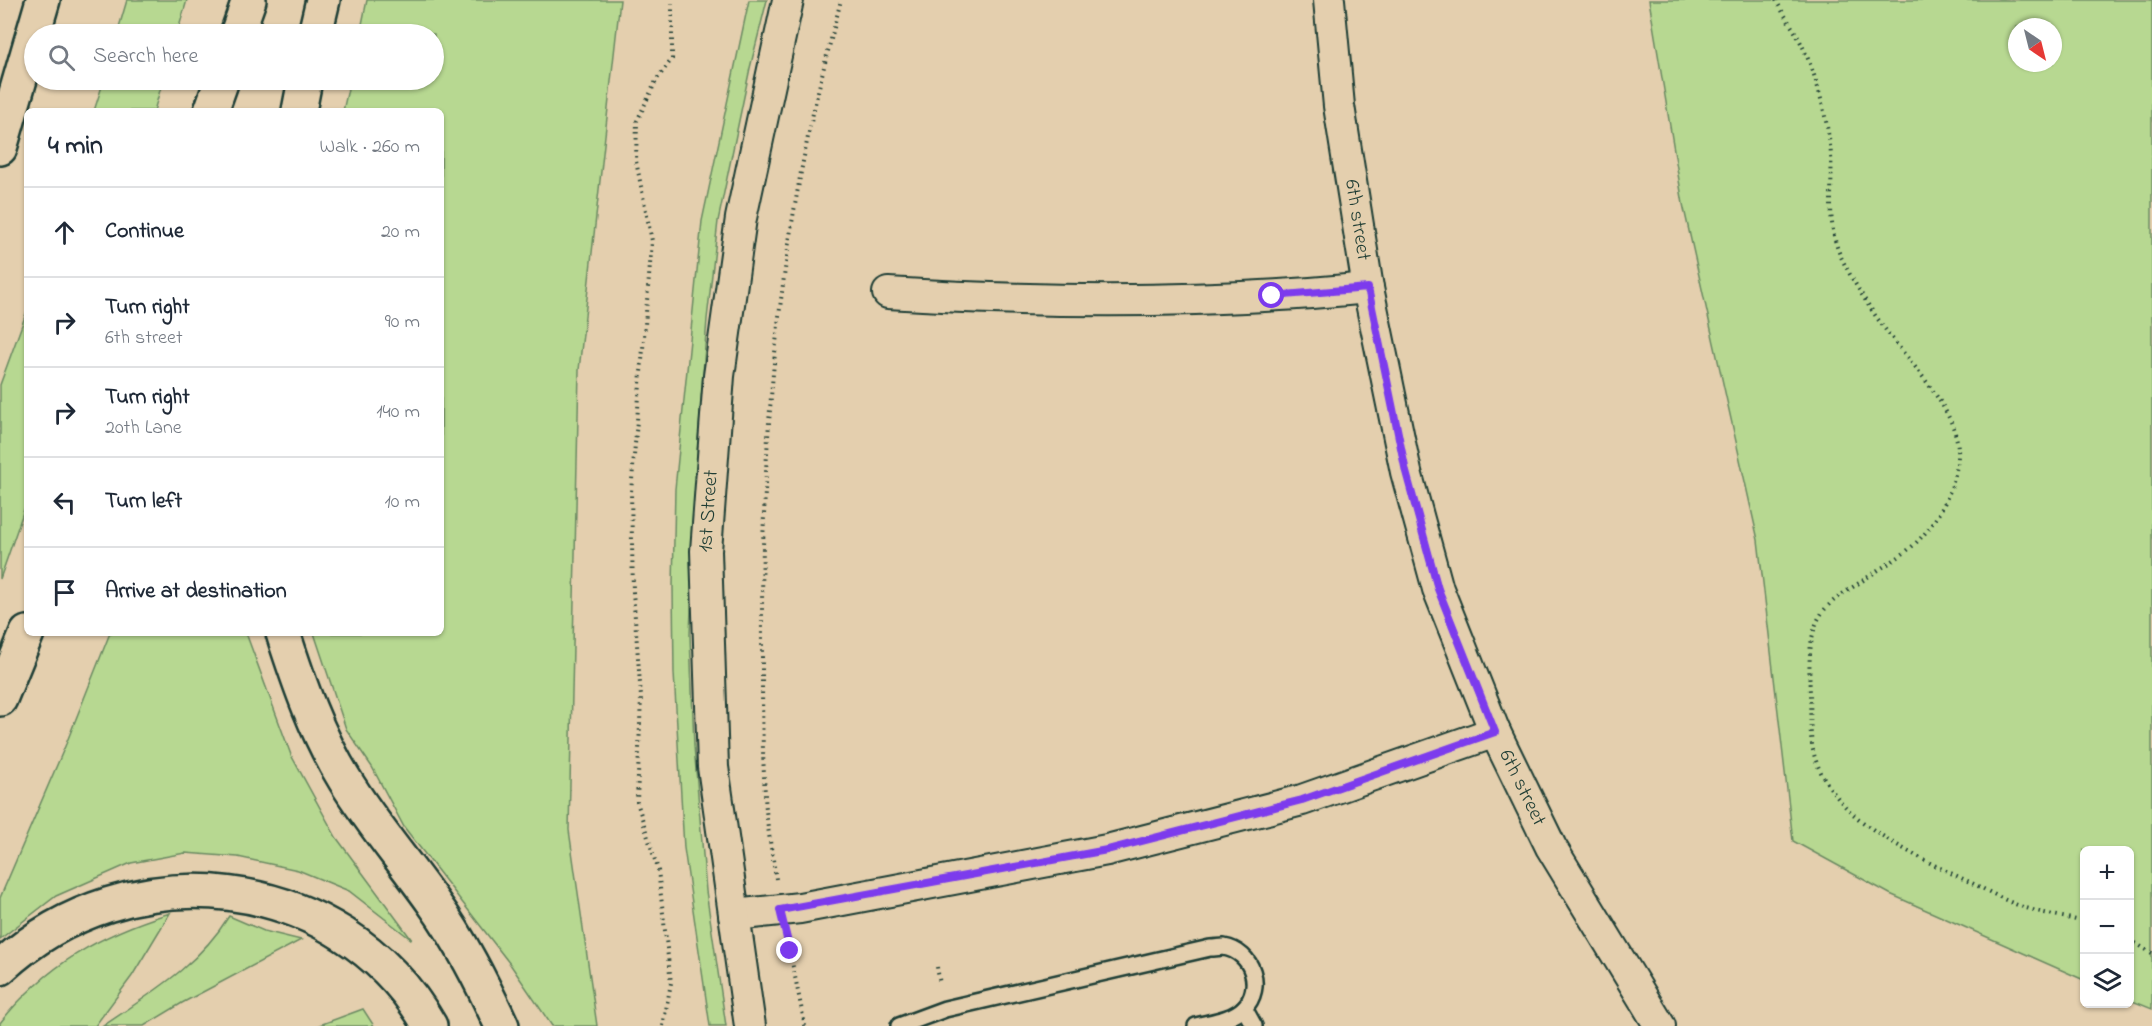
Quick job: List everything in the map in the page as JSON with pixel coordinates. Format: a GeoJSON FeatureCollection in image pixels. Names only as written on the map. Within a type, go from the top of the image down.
{"type":"FeatureCollection","features":[{"type":"Feature","properties":{"kind":"highway"},"geometry":{"type":"LineString","coordinates":[[36,24],[43,0]]}},
{"type":"Feature","properties":{"kind":"highway"},"geometry":{"type":"LineString","coordinates":[[241,24],[249,0]]}},
{"type":"Feature","properties":{"kind":"highway"},"geometry":{"type":"LineString","coordinates":[[317,24],[322,0]]}},
{"type":"Feature","properties":{"kind":"highway"},"geometry":{"type":"LineString","coordinates":[[0,148],[24,65]]}},
{"type":"Feature","properties":{"kind":"highway"},"geometry":{"type":"LineString","coordinates":[[212,108],[218,90]]}},
{"type":"Feature","properties":{"kind":"highway"},"geometry":{"type":"LineString","coordinates":[[300,108],[303,90]]}},
{"type":"Feature","properties":{"kind":"highway"},"geometry":{"type":"LineString","coordinates":[[0,699],[26,636]]}},
{"type":"Feature","properties":{"kind":"highway"},"geometry":{"type":"LineString","coordinates":[[284,636],[295,673],[316,725],[344,779],[375,826],[434,903],[484,987],[502,1026]]}},
{"type":"Feature","properties":{"kind":"highway"},"geometry":{"type":"LineString","coordinates":[[0,968],[15,953],[46,931],[79,914],[114,901],[150,893],[222,892],[256,898],[290,908],[352,941],[379,963],[403,988],[430,1026]]}},
{"type":"Feature","properties":{"kind":"street","name":"1st Street"},"geometry":{"type":"LineString","coordinates":[[750,1026],[713,767],[706,551],[719,376],[741,218],[788,0]]}},
{"type":"Feature","properties":{"kind":"street","name":"6th street"},"geometry":{"type":"LineString","coordinates":[[1329,0],[1339,106],[1368,288],[1406,472],[1438,589],[1495,732],[1551,847],[1660,1026]]}},
{"type":"Feature","properties":{"kind":"street"},"geometry":{"type":"LineString","coordinates":[[888,292],[984,299],[1080,302],[1176,301],[1368,288]]}},
{"type":"Feature","properties":{"kind":"street"},"geometry":{"type":"LineString","coordinates":[[734,915],[780,910],[1107,850],[1302,800],[1495,732]]}},
{"type":"Feature","properties":{"kind":"lane"},"geometry":{"type":"LineString","coordinates":[[899,1026],[945,1009],[1210,948],[1224,947],[1237,951],[1247,960],[1253,971],[1255,985],[1252,998],[1244,1008],[1230,1016],[1196,1026]]}},
{"type":"Feature","properties":{"kind":"lane"},"geometry":{"type":"LineString","coordinates":[[1244,1008],[1254,1026]]}},
{"type":"Feature","properties":{"kind":"path"},"geometry":{"type":"LineString","coordinates":[[663,1026],[671,983],[658,870],[638,802],[641,697],[633,592],[631,492],[652,241],[636,161],[637,121],[657,80],[672,59],[672,0]]}},
{"type":"Feature","properties":{"kind":"path"},"geometry":{"type":"LineString","coordinates":[[805,1026],[788,937],[780,910],[765,796],[762,566],[766,459],[776,343],[787,259],[809,132],[841,0]]}},
{"type":"Feature","properties":{"kind":"path"},"geometry":{"type":"LineString","coordinates":[[1776,0],[1800,42],[1814,75],[1823,106],[1830,148],[1830,212],[1833,233],[1841,257],[1882,325],[1945,408],[1955,430],[1959,452],[1957,474],[1949,497],[1934,521],[1911,548],[1840,595],[1817,620],[1812,641],[1810,688],[1814,753],[1821,772],[1832,789],[1850,811],[1874,830],[1947,872],[2016,905],[2080,921]]}},
{"type":"Feature","properties":{"kind":"path"},"geometry":{"type":"LineString","coordinates":[[2134,942],[2152,953]]}},
{"type":"Feature","properties":{"kind":"green space"},"geometry":{"type":"Polygon","coordinates":[[[127,0],[187,0],[180,24],[120,24],[127,0]]]}},
{"type":"Feature","properties":{"kind":"green space"},"geometry":{"type":"Polygon","coordinates":[[[367,0],[620,0],[579,370],[569,830],[597,1026],[552,1026],[510,964],[404,827],[372,767],[346,729],[315,636],[444,636],[444,108],[344,108],[348,90],[444,90],[444,24],[362,24],[367,0]]]}},
{"type":"Feature","properties":{"kind":"green space"},"geometry":{"type":"Polygon","coordinates":[[[749,0],[767,0],[750,68],[718,221],[707,319],[697,456],[690,635],[694,746],[706,891],[726,1026],[710,1026],[684,848],[674,673],[675,489],[702,221],[749,0]]]}},
{"type":"Feature","properties":{"kind":"green space"},"geometry":{"type":"Polygon","coordinates":[[[1649,0],[2152,0],[2152,1009],[2134,1002],[2134,846],[2080,846],[2080,978],[1890,894],[1793,841],[1758,540],[1683,204],[1649,0]]]}},
{"type":"Feature","properties":{"kind":"green space"},"geometry":{"type":"Polygon","coordinates":[[[101,90],[160,90],[155,108],[95,108],[101,90]]]}},
{"type":"Feature","properties":{"kind":"green space"},"geometry":{"type":"Polygon","coordinates":[[[24,319],[24,510],[0,579],[0,385],[24,319]]]}},
{"type":"Feature","properties":{"kind":"green space"},"geometry":{"type":"Polygon","coordinates":[[[109,636],[247,636],[291,755],[336,837],[412,940],[349,891],[298,870],[238,857],[185,853],[131,863],[56,896],[0,939],[0,898],[66,744],[109,636]]]}},
{"type":"Feature","properties":{"kind":"green space"},"geometry":{"type":"Polygon","coordinates":[[[170,913],[132,976],[95,1026],[0,1026],[18,1002],[36,984],[76,954],[121,931],[170,913]]]}},
{"type":"Feature","properties":{"kind":"green space"},"geometry":{"type":"Polygon","coordinates":[[[229,916],[264,931],[301,940],[182,1003],[144,1026],[103,1026],[156,990],[188,964],[217,934],[229,916]]]}},
{"type":"Feature","properties":{"kind":"green space"},"geometry":{"type":"Polygon","coordinates":[[[363,1009],[374,1026],[317,1026],[363,1009]]]}},
{"type":"Feature","properties":{"kind":"route"},"geometry":{"type":"LineString","coordinates":[[790,951],[780,910],[1107,850],[1302,800],[1495,732],[1438,589],[1406,472],[1368,288],[1272,296]]}}]}
